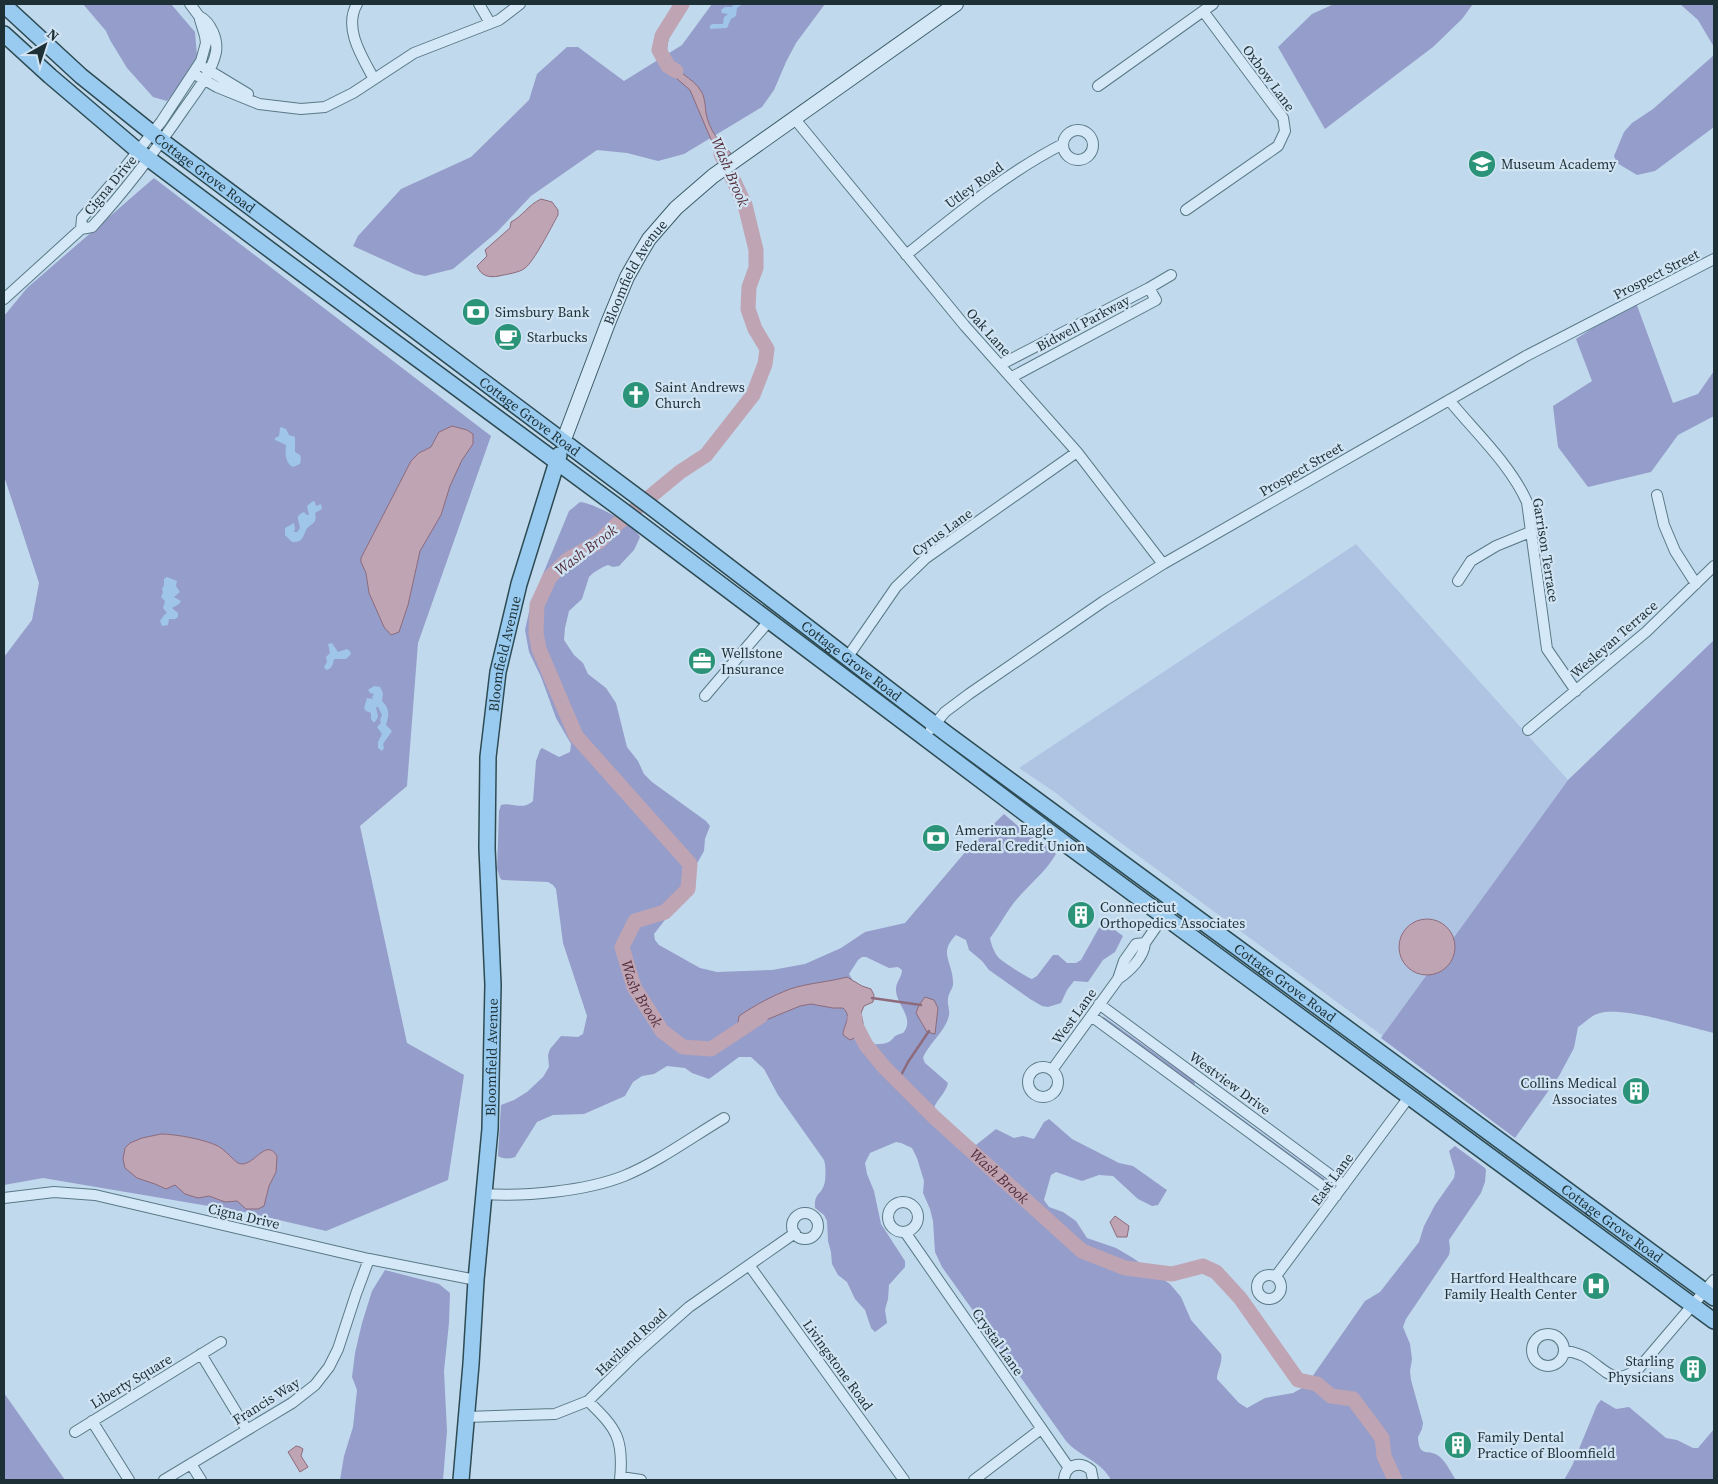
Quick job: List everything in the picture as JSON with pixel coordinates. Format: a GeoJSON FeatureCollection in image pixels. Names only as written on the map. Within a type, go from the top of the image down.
{"type":"FeatureCollection","features":[{"type":"Feature","properties":{"kind":"main road","name":"Bloomfield Avenue"},"geometry":{"type":"LineString","coordinates":[[461,1480],[483,1194],[490,1129],[493,985],[487,848],[488,757],[500,663],[519,584],[563,442],[611,315],[627,277],[648,239],[676,208],[713,176],[956,4]]}},
{"type":"Feature","properties":{"kind":"main road","name":"Cottage Grove Road"},"geometry":{"type":"LineString","coordinates":[[4,5],[81,76],[150,146],[390,340],[622,510],[1164,916],[1714,1320]]}},
{"type":"Feature","properties":{"kind":"main road","name":"Cottage Grove Road"},"geometry":{"type":"LineString","coordinates":[[4,34],[50,76],[411,329],[638,497],[847,658],[1174,901],[1516,1153],[1711,1290]]}},
{"type":"Feature","properties":{"kind":"main road"},"geometry":{"type":"LineString","coordinates":[[390,340],[411,329]]}},
{"type":"Feature","properties":{"kind":"main road"},"geometry":{"type":"LineString","coordinates":[[1505,1167],[1516,1153]]}},
{"type":"Feature","properties":{"kind":"street"},"geometry":{"type":"LineString","coordinates":[[150,146],[201,72],[206,43],[199,16],[190,4]]}},
{"type":"Feature","properties":{"kind":"street"},"geometry":{"type":"LineString","coordinates":[[357,4],[351,20],[355,38],[374,79]]}},
{"type":"Feature","properties":{"kind":"street"},"geometry":{"type":"LineString","coordinates":[[478,4],[490,23]]}},
{"type":"Feature","properties":{"kind":"street"},"geometry":{"type":"LineString","coordinates":[[201,72],[264,104],[300,109],[325,107],[353,93],[414,53],[490,23],[511,12],[520,4]]}},
{"type":"Feature","properties":{"kind":"street"},"geometry":{"type":"LineString","coordinates":[[1098,86],[1213,4]]}},
{"type":"Feature","properties":{"kind":"street","name":"Oxbow Lane"},"geometry":{"type":"LineString","coordinates":[[1186,210],[1278,146],[1285,131],[1284,118],[1203,11]]}},
{"type":"Feature","properties":{"kind":"street","name":"Oak Lane"},"geometry":{"type":"LineString","coordinates":[[794,118],[965,326],[1077,452],[1163,564]]}},
{"type":"Feature","properties":{"kind":"street","name":"Utley Road"},"geometry":{"type":"LineString","coordinates":[[906,255],[976,199],[1044,153],[1063,144]]}},
{"type":"Feature","properties":{"kind":"street","name":"Cigna Drive"},"geometry":{"type":"LineString","coordinates":[[81,229],[82,218],[114,181],[150,146]]}},
{"type":"Feature","properties":{"kind":"street","name":"Cigna Drive"},"geometry":{"type":"LineString","coordinates":[[4,299],[81,229],[92,227],[114,202],[150,146]]}},
{"type":"Feature","properties":{"kind":"street","name":"Prospect Street"},"geometry":{"type":"LineString","coordinates":[[924,738],[945,712],[975,690],[1104,601],[1163,564],[1557,340],[1714,259]]}},
{"type":"Feature","properties":{"kind":"street","name":"Bidwell Parkway"},"geometry":{"type":"LineString","coordinates":[[1000,365],[1171,275]]}},
{"type":"Feature","properties":{"kind":"street","name":"Bidwell Parkway"},"geometry":{"type":"LineString","coordinates":[[1012,377],[1156,300],[1149,288]]}},
{"type":"Feature","properties":{"kind":"street","name":"Garrison Terrace"},"geometry":{"type":"LineString","coordinates":[[1449,400],[1519,486],[1527,502],[1547,648],[1576,691]]}},
{"type":"Feature","properties":{"kind":"street","name":"Cyrus Lane"},"geometry":{"type":"LineString","coordinates":[[847,658],[896,587],[926,558],[1077,452]]}},
{"type":"Feature","properties":{"kind":"street"},"geometry":{"type":"LineString","coordinates":[[1657,495],[1664,525],[1675,551],[1696,584]]}},
{"type":"Feature","properties":{"kind":"street"},"geometry":{"type":"LineString","coordinates":[[1458,581],[1471,561],[1496,546],[1530,532]]}},
{"type":"Feature","properties":{"kind":"street","name":"Wesleyan Terrace"},"geometry":{"type":"LineString","coordinates":[[1528,730],[1646,632],[1714,566]]}},
{"type":"Feature","properties":{"kind":"street"},"geometry":{"type":"LineString","coordinates":[[705,696],[769,621]]}},
{"type":"Feature","properties":{"kind":"street","name":"West Lane"},"geometry":{"type":"LineString","coordinates":[[1052,1070],[1118,979],[1124,961],[1136,944],[1145,942],[1174,901]]}},
{"type":"Feature","properties":{"kind":"street","name":"Westview Drive"},"geometry":{"type":"LineString","coordinates":[[1099,1004],[1344,1185]]}},
{"type":"Feature","properties":{"kind":"street","name":"Westview Drive"},"geometry":{"type":"LineString","coordinates":[[1091,1016],[1336,1196]]}},
{"type":"Feature","properties":{"kind":"street","name":"East Lane"},"geometry":{"type":"LineString","coordinates":[[1276,1276],[1409,1097]]}},
{"type":"Feature","properties":{"kind":"street"},"geometry":{"type":"LineString","coordinates":[[483,1194],[501,1196],[540,1193],[606,1182],[639,1169],[724,1118]]}},
{"type":"Feature","properties":{"kind":"street","name":"Cigna Drive"},"geometry":{"type":"LineString","coordinates":[[4,1198],[54,1192],[94,1196],[370,1259],[476,1280]]}},
{"type":"Feature","properties":{"kind":"street","name":"Crystal Lane"},"geometry":{"type":"LineString","coordinates":[[905,1232],[1069,1468]]}},
{"type":"Feature","properties":{"kind":"street","name":"Haviland Road"},"geometry":{"type":"LineString","coordinates":[[466,1417],[555,1414],[588,1401],[636,1354],[689,1307],[795,1233]]}},
{"type":"Feature","properties":{"kind":"street","name":"Francis Way"},"geometry":{"type":"LineString","coordinates":[[164,1480],[299,1398],[320,1380],[338,1349],[370,1259]]}},
{"type":"Feature","properties":{"kind":"street","name":"Livingstone Road"},"geometry":{"type":"LineString","coordinates":[[749,1265],[904,1480]]}},
{"type":"Feature","properties":{"kind":"street"},"geometry":{"type":"LineString","coordinates":[[1564,1350],[1585,1357],[1612,1376],[1627,1377],[1639,1368],[1694,1305],[1711,1290]]}},
{"type":"Feature","properties":{"kind":"street","name":"Liberty Square"},"geometry":{"type":"LineString","coordinates":[[74,1432],[220,1342]]}},
{"type":"Feature","properties":{"kind":"street"},"geometry":{"type":"LineString","coordinates":[[201,1354],[247,1430]]}},
{"type":"Feature","properties":{"kind":"street"},"geometry":{"type":"LineString","coordinates":[[588,1401],[610,1425],[619,1439],[621,1478],[641,1480]]}},
{"type":"Feature","properties":{"kind":"street"},"geometry":{"type":"LineString","coordinates":[[92,1421],[129,1480]]}},
{"type":"Feature","properties":{"kind":"street"},"geometry":{"type":"LineString","coordinates":[[974,1480],[1041,1429]]}},
{"type":"Feature","properties":{"kind":"street"},"geometry":{"type":"LineString","coordinates":[[191,1464],[201,1480]]}},
{"type":"Feature","properties":{"kind":"street"},"geometry":{"type":"LineString","coordinates":[[1064,1480],[1069,1468],[1078,1464],[1087,1467],[1093,1474],[1093,1480]]}},
{"type":"Feature","properties":{"kind":"shaded area"},"geometry":{"type":"Polygon","coordinates":[[[83,4],[171,4],[195,32],[197,56],[184,81],[167,101],[153,97],[127,68],[106,31],[83,4]]]}},
{"type":"Feature","properties":{"kind":"shaded area"},"geometry":{"type":"Polygon","coordinates":[[[712,4],[825,4],[796,43],[774,90],[762,107],[684,154],[658,161],[627,153],[597,150],[531,196],[497,232],[453,269],[425,276],[415,274],[353,246],[358,236],[401,189],[471,157],[529,100],[537,74],[567,47],[578,47],[624,81],[682,45],[712,4]]]}},
{"type":"Feature","properties":{"kind":"shaded area"},"geometry":{"type":"Polygon","coordinates":[[[1334,4],[1473,4],[1462,19],[1433,47],[1325,129],[1278,47],[1312,14],[1334,4]]]}},
{"type":"Feature","properties":{"kind":"shaded area"},"geometry":{"type":"Polygon","coordinates":[[[1680,4],[1714,4],[1714,47],[1698,20],[1680,4]]]}},
{"type":"Feature","properties":{"kind":"shaded area"},"geometry":{"type":"Polygon","coordinates":[[[669,15],[676,19],[669,37],[667,55],[678,70],[698,86],[704,99],[707,119],[712,131],[733,155],[721,163],[690,90],[668,71],[665,66],[659,38],[669,15]]]}},
{"type":"Feature","properties":{"kind":"shaded area"},"geometry":{"type":"Polygon","coordinates":[[[1714,55],[1714,127],[1655,171],[1637,175],[1617,163],[1614,156],[1624,132],[1632,123],[1653,109],[1714,55]]]}},
{"type":"Feature","properties":{"kind":"shaded area"},"geometry":{"type":"Polygon","coordinates":[[[154,178],[491,436],[418,643],[407,786],[360,826],[407,1043],[464,1075],[448,1180],[326,1231],[244,1212],[43,1178],[4,1185],[4,657],[32,620],[39,583],[4,476],[4,316],[27,288],[154,178]]]}},
{"type":"Feature","properties":{"kind":"shaded area"},"geometry":{"type":"Polygon","coordinates":[[[541,199],[552,202],[558,210],[558,215],[533,259],[522,270],[516,272],[492,277],[483,274],[477,266],[487,256],[485,250],[510,228],[511,222],[541,199]]]}},
{"type":"Feature","properties":{"kind":"shaded area"},"geometry":{"type":"Polygon","coordinates":[[[1635,300],[1673,403],[1698,394],[1714,371],[1714,416],[1678,435],[1651,472],[1588,487],[1558,447],[1553,406],[1592,381],[1576,339],[1635,300]]]}},
{"type":"Feature","properties":{"kind":"shaded area"},"geometry":{"type":"Polygon","coordinates":[[[452,426],[467,430],[473,434],[473,444],[462,460],[450,486],[441,515],[420,551],[408,605],[399,632],[391,635],[384,627],[369,593],[366,573],[361,558],[411,461],[419,453],[431,447],[439,432],[452,426]]]}},
{"type":"Feature","properties":{"kind":"shaded area"},"geometry":{"type":"Polygon","coordinates":[[[580,502],[595,506],[623,521],[637,532],[640,537],[634,550],[619,566],[613,567],[608,565],[589,577],[582,599],[569,611],[564,640],[574,655],[583,663],[588,674],[606,688],[616,703],[627,747],[638,761],[644,774],[710,826],[705,839],[704,851],[687,881],[683,899],[654,934],[655,940],[659,945],[700,968],[717,972],[772,970],[805,964],[841,948],[865,932],[905,923],[967,850],[1004,814],[1026,833],[1047,845],[1056,854],[1046,869],[1015,901],[990,938],[998,957],[1032,979],[1037,976],[1053,955],[1058,955],[1067,963],[1076,963],[1081,960],[1104,922],[1123,936],[1115,952],[1103,960],[1088,982],[1074,981],[1061,1003],[1048,1007],[1042,1006],[1030,999],[989,970],[969,950],[966,940],[956,935],[950,942],[947,953],[953,977],[953,985],[948,997],[949,1015],[945,1026],[923,1058],[925,1063],[948,1083],[934,1108],[966,1139],[976,1145],[996,1129],[1014,1138],[1023,1136],[1034,1139],[1044,1122],[1049,1119],[1072,1139],[1119,1163],[1133,1166],[1167,1190],[1158,1205],[1152,1206],[1138,1199],[1113,1176],[1099,1175],[1082,1181],[1056,1172],[1051,1175],[1044,1200],[1049,1207],[1063,1212],[1076,1221],[1087,1238],[1116,1248],[1170,1284],[1181,1297],[1191,1320],[1221,1354],[1217,1379],[1239,1403],[1247,1408],[1265,1398],[1293,1393],[1302,1388],[1312,1377],[1365,1301],[1380,1292],[1419,1242],[1424,1226],[1435,1205],[1454,1178],[1455,1172],[1449,1151],[1455,1146],[1485,1168],[1485,1182],[1481,1193],[1449,1240],[1449,1255],[1406,1319],[1403,1327],[1410,1344],[1412,1359],[1411,1380],[1423,1423],[1418,1437],[1420,1448],[1422,1451],[1436,1454],[1440,1457],[1456,1480],[1110,1480],[1100,1466],[1077,1451],[1066,1441],[942,1267],[935,1252],[933,1221],[923,1193],[924,1181],[917,1158],[912,1148],[896,1142],[870,1153],[865,1163],[874,1191],[881,1224],[905,1261],[905,1267],[889,1285],[885,1310],[887,1323],[875,1332],[871,1328],[865,1310],[855,1299],[847,1282],[838,1275],[832,1264],[827,1221],[824,1215],[815,1208],[816,1199],[825,1183],[824,1160],[778,1095],[764,1069],[751,1057],[739,1057],[709,1079],[692,1073],[685,1068],[667,1066],[654,1074],[642,1076],[633,1082],[625,1096],[584,1114],[553,1115],[537,1122],[515,1157],[501,1158],[498,1156],[501,1105],[527,1092],[543,1077],[549,1067],[548,1055],[550,1049],[561,1036],[578,1037],[583,1034],[587,1016],[563,943],[556,889],[548,882],[502,880],[497,869],[499,811],[501,805],[521,806],[533,801],[536,761],[542,748],[559,757],[570,752],[571,744],[556,718],[541,677],[529,652],[525,630],[531,603],[569,511],[580,502]],[[866,957],[858,960],[849,974],[852,979],[859,1027],[868,1044],[884,1044],[903,1033],[906,1027],[906,1016],[898,1000],[896,989],[902,970],[898,967],[889,968],[866,957]]]}},
{"type":"Feature","properties":{"kind":"shaded area"},"geometry":{"type":"Polygon","coordinates":[[[1356,544],[1568,780],[1383,1036],[1083,815],[1056,793],[1019,768],[1356,544]]]}},
{"type":"Feature","properties":{"kind":"shaded area"},"geometry":{"type":"Polygon","coordinates":[[[1714,640],[1714,1033],[1637,1014],[1608,1012],[1595,1015],[1578,1027],[1574,1048],[1559,1076],[1515,1138],[1381,1038],[1568,780],[1714,640]]]}},
{"type":"Feature","properties":{"kind":"shaded area"},"geometry":{"type":"Polygon","coordinates":[[[1422,919],[1432,919],[1447,927],[1453,936],[1455,947],[1453,958],[1447,967],[1432,975],[1422,975],[1411,970],[1404,963],[1399,952],[1399,942],[1404,931],[1411,924],[1422,919]]]}},
{"type":"Feature","properties":{"kind":"shaded area"},"geometry":{"type":"Polygon","coordinates":[[[847,977],[871,989],[874,995],[873,1002],[864,1006],[861,1013],[865,1033],[850,1040],[843,1035],[847,1015],[843,1008],[811,1004],[800,1006],[751,1028],[741,1026],[738,1023],[739,1016],[751,1008],[790,989],[847,977]]]}},
{"type":"Feature","properties":{"kind":"shaded area"},"geometry":{"type":"Polygon","coordinates":[[[925,997],[934,1000],[938,1008],[935,1034],[927,1032],[916,1013],[925,997]]]}},
{"type":"Feature","properties":{"kind":"shaded area"},"geometry":{"type":"Polygon","coordinates":[[[1102,1017],[1194,1081],[1195,1084],[1193,1086],[1101,1019],[1102,1017]]]}},
{"type":"Feature","properties":{"kind":"shaded area"},"geometry":{"type":"Polygon","coordinates":[[[1212,1097],[1333,1185],[1335,1189],[1210,1098],[1212,1097]]]}},
{"type":"Feature","properties":{"kind":"shaded area"},"geometry":{"type":"Polygon","coordinates":[[[161,1134],[183,1136],[209,1142],[221,1148],[238,1163],[243,1164],[249,1162],[263,1151],[272,1151],[277,1156],[276,1172],[269,1186],[264,1206],[258,1209],[246,1209],[237,1201],[225,1202],[209,1196],[198,1198],[185,1194],[175,1185],[166,1189],[137,1178],[125,1168],[123,1159],[125,1148],[130,1143],[142,1138],[161,1134]]]}},
{"type":"Feature","properties":{"kind":"shaded area"},"geometry":{"type":"Polygon","coordinates":[[[1115,1216],[1129,1226],[1127,1237],[1117,1237],[1110,1222],[1115,1216]]]}},
{"type":"Feature","properties":{"kind":"shaded area"},"geometry":{"type":"Polygon","coordinates":[[[385,1270],[439,1284],[450,1293],[444,1371],[447,1431],[443,1480],[340,1480],[344,1456],[353,1427],[357,1390],[352,1377],[355,1353],[372,1291],[385,1270]]]}},
{"type":"Feature","properties":{"kind":"shaded area"},"geometry":{"type":"Polygon","coordinates":[[[4,1393],[65,1480],[4,1480],[4,1393]]]}},
{"type":"Feature","properties":{"kind":"shaded area"},"geometry":{"type":"Polygon","coordinates":[[[1601,1400],[1616,1409],[1629,1407],[1666,1438],[1677,1440],[1693,1448],[1698,1448],[1714,1429],[1714,1480],[1564,1480],[1572,1466],[1597,1405],[1601,1400]]]}},
{"type":"Feature","properties":{"kind":"shaded area"},"geometry":{"type":"Polygon","coordinates":[[[296,1446],[303,1449],[301,1456],[308,1467],[300,1472],[288,1452],[296,1446]]]}},
{"type":"Feature","properties":{"kind":"sand"},"geometry":{"type":"Polygon","coordinates":[[[733,4],[743,4],[737,8],[736,16],[731,19],[727,28],[710,29],[712,24],[723,24],[724,17],[728,14],[722,13],[721,10],[725,7],[732,7],[733,4]]]}},
{"type":"Feature","properties":{"kind":"sand"},"geometry":{"type":"Polygon","coordinates":[[[281,427],[286,429],[289,435],[295,437],[295,452],[301,458],[300,464],[293,467],[287,460],[286,445],[275,440],[279,436],[281,427]]]}},
{"type":"Feature","properties":{"kind":"sand"},"geometry":{"type":"Polygon","coordinates":[[[313,501],[316,506],[321,504],[322,509],[315,513],[315,522],[306,530],[302,539],[298,542],[292,542],[285,535],[285,528],[294,523],[294,532],[297,532],[300,528],[299,515],[304,512],[309,515],[307,506],[313,501]]]}},
{"type":"Feature","properties":{"kind":"sand"},"geometry":{"type":"Polygon","coordinates":[[[167,577],[177,581],[176,586],[180,592],[174,597],[181,601],[172,608],[178,613],[178,617],[169,619],[168,625],[162,626],[160,621],[167,613],[163,608],[165,601],[161,597],[164,579],[167,577]]]}},
{"type":"Feature","properties":{"kind":"sand"},"geometry":{"type":"Polygon","coordinates":[[[332,643],[338,652],[347,649],[351,654],[346,659],[334,659],[331,667],[326,670],[324,667],[327,662],[326,657],[330,653],[328,644],[332,643]]]}},
{"type":"Feature","properties":{"kind":"sand"},"geometry":{"type":"Polygon","coordinates":[[[374,686],[380,687],[383,693],[382,701],[388,712],[386,725],[392,731],[383,744],[384,748],[382,751],[378,748],[378,742],[382,734],[377,727],[381,723],[382,715],[378,707],[376,707],[378,717],[373,722],[371,713],[364,708],[367,698],[373,699],[374,694],[368,690],[374,686]]]}},
{"type":"Feature","properties":{"kind":"waterway","name":"Wash Brook"},"geometry":{"type":"LineString","coordinates":[[676,71],[668,66],[659,50],[662,36],[682,4]]}},
{"type":"Feature","properties":{"kind":"waterway","name":"Wash Brook"},"geometry":{"type":"LineString","coordinates":[[721,154],[745,205],[756,250],[756,268],[749,287],[748,309],[755,329],[767,349],[765,364],[753,395],[706,455],[680,472],[617,524],[600,541],[567,560],[550,577],[537,605],[536,633],[539,649],[576,736],[690,864],[688,889],[665,912],[635,921],[622,947],[634,987],[662,1031],[683,1047],[711,1049],[761,1016]]}},
{"type":"Feature","properties":{"kind":"waterway"},"geometry":{"type":"LineString","coordinates":[[872,998],[921,1005]]}},
{"type":"Feature","properties":{"kind":"waterway","name":"Wash Brook"},"geometry":{"type":"LineString","coordinates":[[855,1017],[855,1024],[866,1045],[884,1067],[935,1118],[1082,1251],[1125,1268],[1172,1274],[1203,1266],[1216,1272],[1240,1298],[1298,1380],[1317,1384],[1331,1396],[1353,1399],[1382,1438],[1384,1456],[1395,1480]]}},
{"type":"Feature","properties":{"kind":"waterway"},"geometry":{"type":"LineString","coordinates":[[898,1081],[908,1062],[929,1031]]}},
{"type":"Feature","properties":{"kind":"place","name":"Museum Academy"},"geometry":{"type":"Point","coordinates":[1482,164]}},
{"type":"Feature","properties":{"kind":"place","name":"Simsbury Bank"},"geometry":{"type":"Point","coordinates":[476,312]}},
{"type":"Feature","properties":{"kind":"place","name":"Starbucks"},"geometry":{"type":"Point","coordinates":[508,337]}},
{"type":"Feature","properties":{"kind":"place","name":"Saint Andrews Church"},"geometry":{"type":"Point","coordinates":[636,395]}},
{"type":"Feature","properties":{"kind":"place","name":"Wellstone Insurance"},"geometry":{"type":"Point","coordinates":[702,661]}},
{"type":"Feature","properties":{"kind":"place","name":"Amerivan Eagle Federal Credit Union"},"geometry":{"type":"Point","coordinates":[936,838]}},
{"type":"Feature","properties":{"kind":"place","name":"Connecticut Orthopedics Associates"},"geometry":{"type":"Point","coordinates":[1081,915]}},
{"type":"Feature","properties":{"kind":"place","name":"Collins Medical Associates"},"geometry":{"type":"Point","coordinates":[1636,1091]}},
{"type":"Feature","properties":{"kind":"place","name":"Hartford Healthcare Family Health Center"},"geometry":{"type":"Point","coordinates":[1596,1286]}},
{"type":"Feature","properties":{"kind":"place","name":"Starling Physicians"},"geometry":{"type":"Point","coordinates":[1693,1369]}},
{"type":"Feature","properties":{"kind":"place","name":"Family Dental Practice of Bloomfield"},"geometry":{"type":"Point","coordinates":[1458,1445]}}]}
